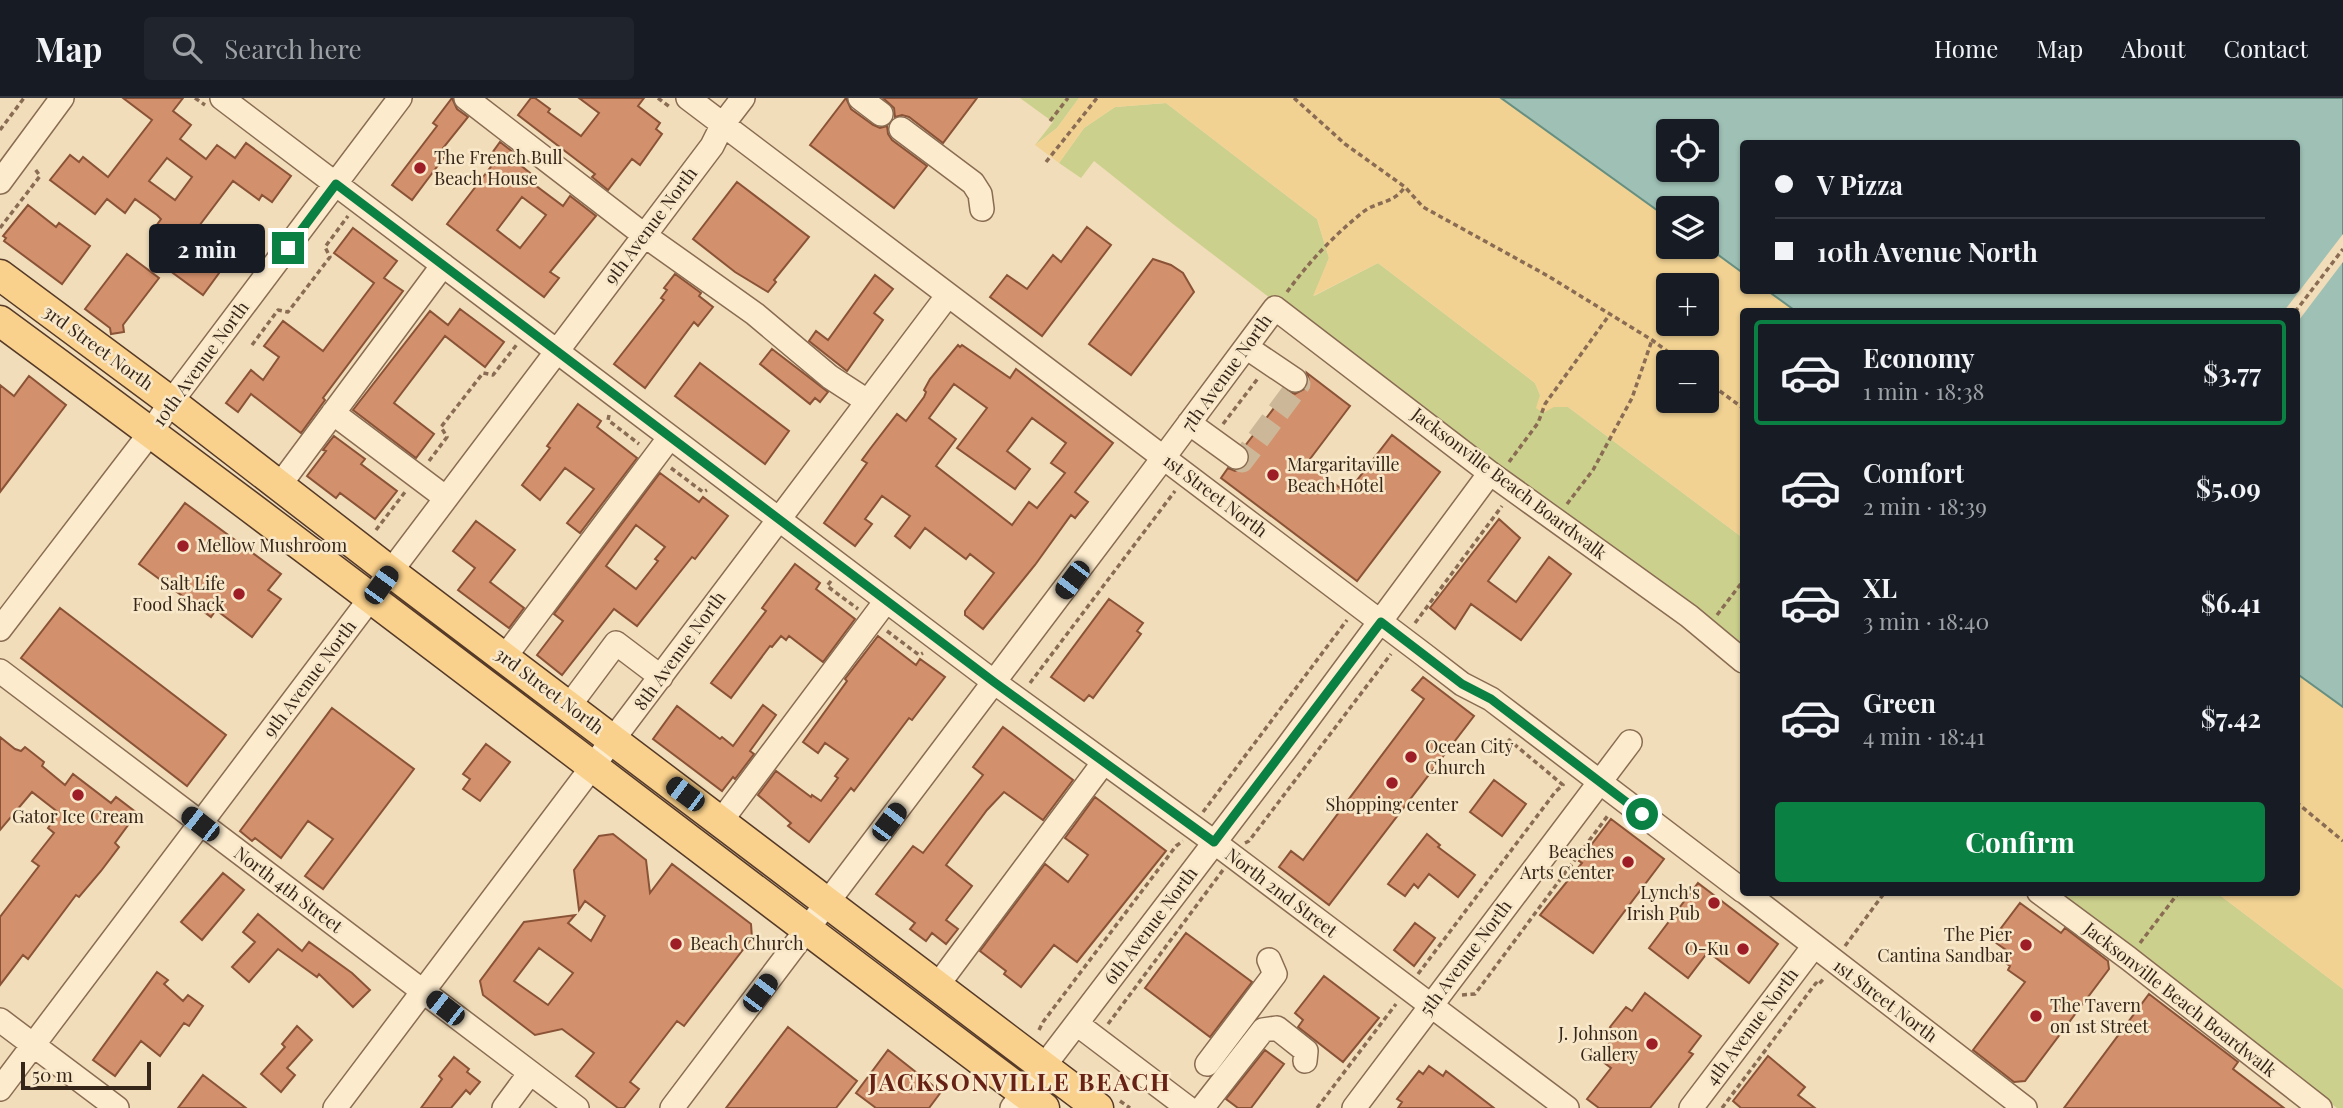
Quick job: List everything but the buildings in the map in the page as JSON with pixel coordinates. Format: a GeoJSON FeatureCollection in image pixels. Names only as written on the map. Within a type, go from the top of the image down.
{"type":"FeatureCollection","features":[{"type":"Feature","properties":{"kind":"main road","name":"3rd Street North"},"geometry":{"type":"LineString","coordinates":[[0,275],[171,402],[1098,1108]]}},
{"type":"Feature","properties":{"kind":"main road","name":"3rd Street North"},"geometry":{"type":"LineString","coordinates":[[0,321],[808,929],[1026,1103]]}},
{"type":"Feature","properties":{"kind":"street"},"geometry":{"type":"LineString","coordinates":[[0,182],[62,98]]}},
{"type":"Feature","properties":{"kind":"street","name":"North 2nd Street"},"geometry":{"type":"LineString","coordinates":[[222,98],[886,601],[1214,842],[1567,1108]]}},
{"type":"Feature","properties":{"kind":"street","name":"10th Avenue North"},"geometry":{"type":"LineString","coordinates":[[0,629],[400,98]]}},
{"type":"Feature","properties":{"kind":"street"},"geometry":{"type":"LineString","coordinates":[[467,98],[644,235],[755,314],[830,377],[867,401]]}},
{"type":"Feature","properties":{"kind":"street","name":"1st Street North"},"geometry":{"type":"LineString","coordinates":[[688,98],[948,295],[1159,465],[1375,629],[1406,641],[1462,684],[1491,699],[1740,889]]}},
{"type":"Feature","properties":{"kind":"street","name":"9th Avenue North"},"geometry":{"type":"LineString","coordinates":[[0,1089],[712,146],[723,124],[743,98]]}},
{"type":"Feature","properties":{"kind":"street"},"geometry":{"type":"LineString","coordinates":[[860,98],[881,114]]}},
{"type":"Feature","properties":{"kind":"street"},"geometry":{"type":"LineString","coordinates":[[901,129],[973,183],[980,194],[982,209]]}},
{"type":"Feature","properties":{"kind":"street"},"geometry":{"type":"LineString","coordinates":[[279,485],[443,265]]}},
{"type":"Feature","properties":{"kind":"street","name":"8th Avenue North"},"geometry":{"type":"LineString","coordinates":[[335,1108],[948,295]]}},
{"type":"Feature","properties":{"kind":"street","name":"7th Avenue North"},"geometry":{"type":"LineString","coordinates":[[672,1108],[1275,308]]}},
{"type":"Feature","properties":{"kind":"street","name":"Jacksonville Beach Boardwalk"},"geometry":{"type":"LineString","coordinates":[[1275,308],[1500,480],[1689,616],[1740,658]]}},
{"type":"Feature","properties":{"kind":"street"},"geometry":{"type":"LineString","coordinates":[[1246,347],[1295,380]]}},
{"type":"Feature","properties":{"kind":"street"},"geometry":{"type":"LineString","coordinates":[[333,413],[446,498]]}},
{"type":"Feature","properties":{"kind":"street"},"geometry":{"type":"LineString","coordinates":[[1189,424],[1236,457]]}},
{"type":"Feature","properties":{"kind":"street"},"geometry":{"type":"LineString","coordinates":[[504,657],[670,437]]}},
{"type":"Feature","properties":{"kind":"street","name":"6th Avenue North"},"geometry":{"type":"LineString","coordinates":[[1026,1103],[1044,1068],[1375,629],[1500,480]]}},
{"type":"Feature","properties":{"kind":"street"},"geometry":{"type":"LineString","coordinates":[[721,821],[886,601]]}},
{"type":"Feature","properties":{"kind":"street"},"geometry":{"type":"LineString","coordinates":[[569,706],[616,643],[661,677]]}},
{"type":"Feature","properties":{"kind":"street","name":"North 4th Street"},"geometry":{"type":"LineString","coordinates":[[0,671],[576,1108]]}},
{"type":"Feature","properties":{"kind":"street","name":"5th Avenue North"},"geometry":{"type":"LineString","coordinates":[[1354,1108],[1437,1012],[1630,742]]}},
{"type":"Feature","properties":{"kind":"street"},"geometry":{"type":"LineString","coordinates":[[937,986],[1104,762]]}},
{"type":"Feature","properties":{"kind":"street","name":"1st Street North"},"geometry":{"type":"LineString","coordinates":[[1749,896],[1814,946],[1829,973],[2025,1108]]}},
{"type":"Feature","properties":{"kind":"street","name":"Jacksonville Beach Boardwalk"},"geometry":{"type":"LineString","coordinates":[[2044,896],[2320,1108]]}},
{"type":"Feature","properties":{"kind":"street","name":"4th Avenue North"},"geometry":{"type":"LineString","coordinates":[[1692,1108],[1814,946]]}},
{"type":"Feature","properties":{"kind":"street"},"geometry":{"type":"LineString","coordinates":[[1207,1064],[1275,974],[1269,960]]}},
{"type":"Feature","properties":{"kind":"street"},"geometry":{"type":"LineString","coordinates":[[0,1020],[117,1108]]}},
{"type":"Feature","properties":{"kind":"street"},"geometry":{"type":"LineString","coordinates":[[1077,1024],[1188,1108]]}},
{"type":"Feature","properties":{"kind":"street"},"geometry":{"type":"LineString","coordinates":[[1202,1108],[1263,1030],[1277,1028],[1306,1051],[1305,1061]]}},
{"type":"Feature","properties":{"kind":"street"},"geometry":{"type":"LineString","coordinates":[[504,1108],[530,1073]]}},
{"type":"Feature","properties":{"kind":"path"},"geometry":{"type":"LineString","coordinates":[[0,130],[24,98]]}},
{"type":"Feature","properties":{"kind":"path"},"geometry":{"type":"LineString","coordinates":[[1050,121],[1068,98]]}},
{"type":"Feature","properties":{"kind":"path"},"geometry":{"type":"LineString","coordinates":[[1046,162],[1097,98]]}},
{"type":"Feature","properties":{"kind":"path"},"geometry":{"type":"LineString","coordinates":[[1294,98],[1345,144],[1405,187],[1423,207],[1548,276],[1666,350]]}},
{"type":"Feature","properties":{"kind":"path"},"geometry":{"type":"LineString","coordinates":[[1275,308],[1314,256],[1365,210],[1398,197],[1405,187]]}},
{"type":"Feature","properties":{"kind":"path"},"geometry":{"type":"LineString","coordinates":[[252,345],[278,310],[288,312],[330,257],[325,247],[350,214]]}},
{"type":"Feature","properties":{"kind":"path"},"geometry":{"type":"LineString","coordinates":[[2298,308],[2343,249]]}},
{"type":"Feature","properties":{"kind":"path"},"geometry":{"type":"LineString","coordinates":[[1344,616],[1375,629],[1391,654],[1396,654],[1500,480],[1538,423],[1545,404],[1610,314]]}},
{"type":"Feature","properties":{"kind":"path"},"geometry":{"type":"LineString","coordinates":[[1555,520],[1592,470],[1632,398],[1652,340]]}},
{"type":"Feature","properties":{"kind":"path"},"geometry":{"type":"LineString","coordinates":[[373,534],[447,438],[442,427],[483,373],[493,375],[519,342]]}},
{"type":"Feature","properties":{"kind":"path"},"geometry":{"type":"LineString","coordinates":[[1212,439],[1270,363]]}},
{"type":"Feature","properties":{"kind":"path"},"geometry":{"type":"LineString","coordinates":[[1719,390],[1740,406]]}},
{"type":"Feature","properties":{"kind":"path"},"geometry":{"type":"LineString","coordinates":[[1030,684],[1176,489],[1159,465]]}},
{"type":"Feature","properties":{"kind":"path"},"geometry":{"type":"LineString","coordinates":[[1689,616],[1693,611],[1710,624],[1740,585]]}},
{"type":"Feature","properties":{"kind":"path"},"geometry":{"type":"LineString","coordinates":[[1417,976],[1563,785],[1507,738]]}},
{"type":"Feature","properties":{"kind":"path"},"geometry":{"type":"LineString","coordinates":[[1437,1012],[1462,995],[1475,994],[1620,798]]}},
{"type":"Feature","properties":{"kind":"path"},"geometry":{"type":"LineString","coordinates":[[2300,805],[2343,841]]}},
{"type":"Feature","properties":{"kind":"path"},"geometry":{"type":"LineString","coordinates":[[1722,1108],[1816,983],[1818,985],[1829,973],[1882,896]]}},
{"type":"Feature","properties":{"kind":"path"},"geometry":{"type":"LineString","coordinates":[[2128,958],[2176,896]]}},
{"type":"Feature","properties":{"kind":"path"},"geometry":{"type":"LineString","coordinates":[[1317,1108],[1396,1004]]}},
{"type":"Feature","properties":{"kind":"green space"},"geometry":{"type":"Polygon","coordinates":[[[1020,98],[1079,98],[1057,128],[1035,145],[1053,122],[1020,98]]]}},
{"type":"Feature","properties":{"kind":"green space"},"geometry":{"type":"Polygon","coordinates":[[[1166,103],[1317,219],[1329,258],[1314,296],[1378,263],[1535,383],[1540,395],[1554,407],[1568,407],[1740,536],[1740,656],[1094,161],[1081,178],[1059,163],[1084,128],[1115,107],[1166,103]]]}},
{"type":"Feature","properties":{"kind":"green space"},"geometry":{"type":"Polygon","coordinates":[[[2058,896],[2221,896],[2343,989],[2343,1108],[2337,1108],[2058,896]]]}},
{"type":"Feature","properties":{"kind":"sand"},"geometry":{"type":"Polygon","coordinates":[[[1079,98],[1501,98],[1656,209],[1656,259],[1719,259],[1719,255],[1740,271],[1740,294],[1772,294],[1793,308],[1740,308],[1740,536],[1568,407],[1554,407],[1543,413],[1536,408],[1540,395],[1535,383],[1378,263],[1313,296],[1329,258],[1317,219],[1166,103],[1115,107],[1084,128],[1059,163],[1035,145],[1057,128],[1079,98]]]}},
{"type":"Feature","properties":{"kind":"sand"},"geometry":{"type":"Polygon","coordinates":[[[2300,676],[2343,707],[2343,989],[2221,896],[2300,896],[2300,676]]]}},
{"type":"Feature","properties":{"kind":"water"},"geometry":{"type":"Polygon","coordinates":[[[1501,98],[2343,98],[2343,707],[2300,676],[2300,308],[1791,308],[1772,294],[2300,294],[2300,140],[1740,140],[1740,271],[1719,255],[1719,196],[1656,196],[1656,209],[1501,98]]]}},
{"type":"Feature","properties":{"kind":"pier"},"geometry":{"type":"Polygon","coordinates":[[[2343,234],[2343,262],[2300,319],[2300,308],[2286,308],[2297,294],[2300,294],[2300,290],[2343,234]]]}},
{"type":"Feature","properties":{"kind":"tunnel"},"geometry":{"type":"LineString","coordinates":[[1236,457],[1242,461],[1299,384],[1295,380]]}},
{"type":"Feature","properties":{"kind":"place","name":"The French Bull Beach House"},"geometry":{"type":"Point","coordinates":[420,168]}},
{"type":"Feature","properties":{"kind":"place","name":"Margaritaville Beach Hotel"},"geometry":{"type":"Point","coordinates":[1273,475]}},
{"type":"Feature","properties":{"kind":"place","name":"Mellow Mushroom"},"geometry":{"type":"Point","coordinates":[183,546]}},
{"type":"Feature","properties":{"kind":"place","name":"Salt Life Food Shack"},"geometry":{"type":"Point","coordinates":[239,594]}},
{"type":"Feature","properties":{"kind":"place","name":"Ocean City Church"},"geometry":{"type":"Point","coordinates":[1411,757]}},
{"type":"Feature","properties":{"kind":"place","name":"Shopping center"},"geometry":{"type":"Point","coordinates":[1392,783]}},
{"type":"Feature","properties":{"kind":"place","name":"Gator Ice Cream"},"geometry":{"type":"Point","coordinates":[78,795]}},
{"type":"Feature","properties":{"kind":"place","name":"Beaches Arts Center"},"geometry":{"type":"Point","coordinates":[1628,862]}},
{"type":"Feature","properties":{"kind":"place","name":"Lynch's Irish Pub"},"geometry":{"type":"Point","coordinates":[1714,903]}},
{"type":"Feature","properties":{"kind":"place","name":"Beach Church"},"geometry":{"type":"Point","coordinates":[676,944]}},
{"type":"Feature","properties":{"kind":"place","name":"The Pier Cantina Sandbar"},"geometry":{"type":"Point","coordinates":[2026,945]}},
{"type":"Feature","properties":{"kind":"place","name":"O-Ku"},"geometry":{"type":"Point","coordinates":[1743,949]}},
{"type":"Feature","properties":{"kind":"place","name":"The Tavern on 1st Street"},"geometry":{"type":"Point","coordinates":[2036,1016]}},
{"type":"Feature","properties":{"kind":"place","name":"J. Johnson Gallery"},"geometry":{"type":"Point","coordinates":[1652,1044]}},
{"type":"Feature","properties":{"kind":"district","name":"JACKSONVILLE BEACH"},"geometry":{"type":"Point","coordinates":[1020,1083]}},
{"type":"Feature","properties":{"kind":"route"},"geometry":{"type":"LineString","coordinates":[[288,248],[336,184],[994,682],[1214,842],[1381,622],[1462,684],[1491,699],[1642,814]]}}]}
